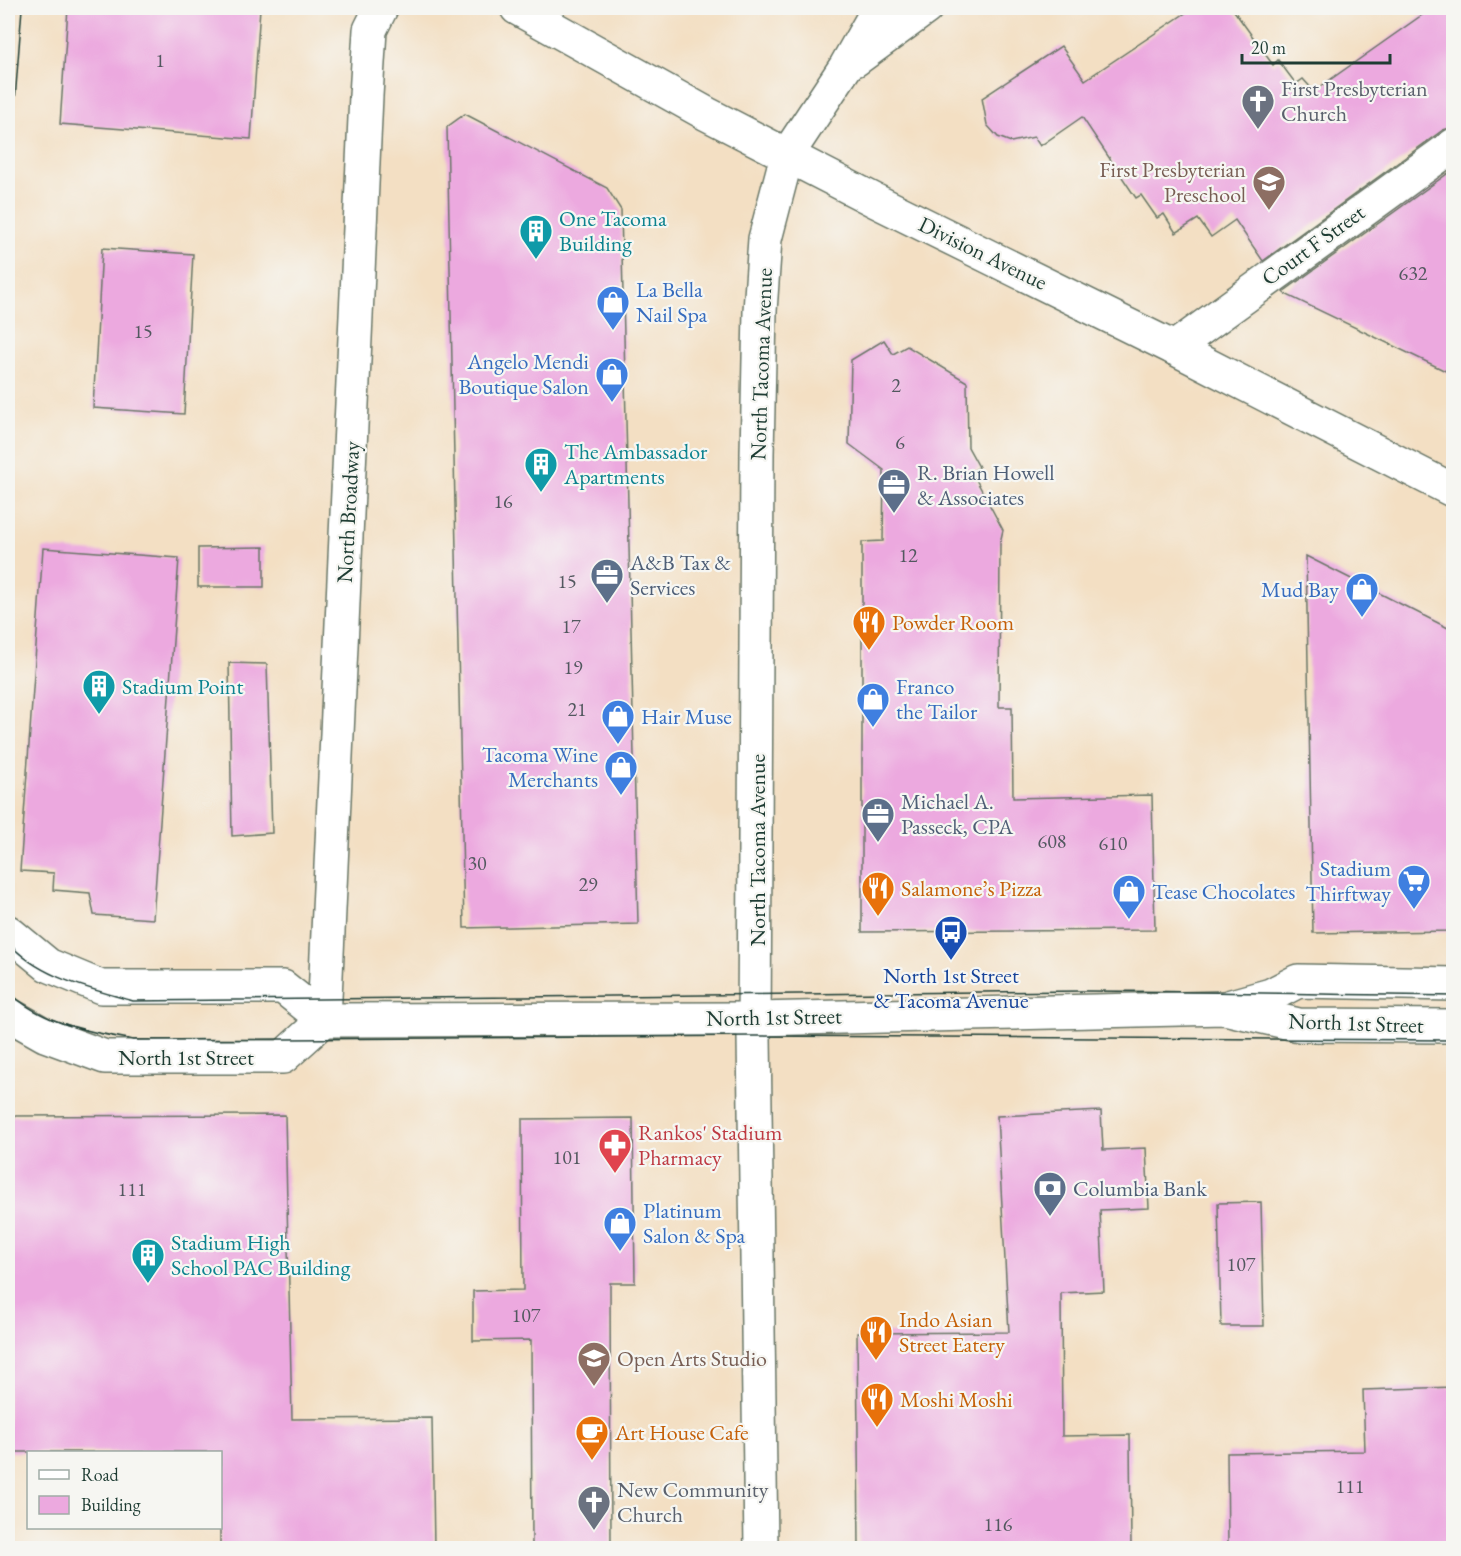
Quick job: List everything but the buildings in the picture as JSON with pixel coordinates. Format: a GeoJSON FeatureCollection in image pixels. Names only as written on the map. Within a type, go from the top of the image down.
{"type":"FeatureCollection","features":[{"type":"Feature","properties":{"kind":"street","name":"North Broadway"},"geometry":{"type":"LineString","coordinates":[[324,1020],[366,96],[370,30],[381,8]]}},
{"type":"Feature","properties":{"kind":"street","name":"Division Avenue"},"geometry":{"type":"LineString","coordinates":[[517,8],[787,155],[1454,491]]}},
{"type":"Feature","properties":{"kind":"street","name":"North Tacoma Avenue"},"geometry":{"type":"LineString","coordinates":[[761,1548],[756,1019],[757,454],[760,311],[765,239],[787,155],[846,66],[879,8]]}},
{"type":"Feature","properties":{"kind":"street"},"geometry":{"type":"LineString","coordinates":[[846,66],[926,8]]}},
{"type":"Feature","properties":{"kind":"street","name":"Court F Street"},"geometry":{"type":"LineString","coordinates":[[1174,348],[1454,145]]}},
{"type":"Feature","properties":{"kind":"street"},"geometry":{"type":"LineString","coordinates":[[8,932],[48,965],[101,987],[283,987],[324,1020]]}},
{"type":"Feature","properties":{"kind":"street","name":"North 1st Street"},"geometry":{"type":"LineString","coordinates":[[8,1014],[45,1035],[105,1057],[283,1057],[324,1020],[756,1019],[1224,1008],[1271,995],[1298,981],[1454,984]]}},
{"type":"Feature","properties":{"kind":"street","name":"North 1st Street"},"geometry":{"type":"LineString","coordinates":[[1224,1008],[1299,1025],[1454,1026]]}},
{"type":"Feature","properties":{"kind":"tram line"},"geometry":{"type":"LineString","coordinates":[[8,193],[22,8]]}},
{"type":"Feature","properties":{"kind":"tram line"},"geometry":{"type":"LineString","coordinates":[[8,942],[34,965],[50,973],[82,986],[133,1001],[1084,991],[1454,996]]}},
{"type":"Feature","properties":{"kind":"tram line"},"geometry":{"type":"LineString","coordinates":[[8,991],[21,1002],[51,1019],[133,1040],[754,1036],[1454,1040]]}},
{"type":"Feature","properties":{"kind":"place","name":"First Presbyterian Church"},"geometry":{"type":"Point","coordinates":[1258,130]}},
{"type":"Feature","properties":{"kind":"place","name":"First Presbyterian Preschool"},"geometry":{"type":"Point","coordinates":[1269,211]}},
{"type":"Feature","properties":{"kind":"place","name":"One Tacoma Building"},"geometry":{"type":"Point","coordinates":[536,260]}},
{"type":"Feature","properties":{"kind":"place","name":"La Bella Nail Spa"},"geometry":{"type":"Point","coordinates":[613,331]}},
{"type":"Feature","properties":{"kind":"place","name":"Angelo Mendi Boutique Salon"},"geometry":{"type":"Point","coordinates":[612,403]}},
{"type":"Feature","properties":{"kind":"place","name":"The Ambassador Apartments"},"geometry":{"type":"Point","coordinates":[541,493]}},
{"type":"Feature","properties":{"kind":"place","name":"R. Brian Howell & Associates"},"geometry":{"type":"Point","coordinates":[894,514]}},
{"type":"Feature","properties":{"kind":"place","name":"A&B Tax & Services"},"geometry":{"type":"Point","coordinates":[607,604]}},
{"type":"Feature","properties":{"kind":"place","name":"Mud Bay"},"geometry":{"type":"Point","coordinates":[1362,618]}},
{"type":"Feature","properties":{"kind":"place","name":"Powder Room"},"geometry":{"type":"Point","coordinates":[869,651]}},
{"type":"Feature","properties":{"kind":"place","name":"Stadium Point"},"geometry":{"type":"Point","coordinates":[99,715]}},
{"type":"Feature","properties":{"kind":"place","name":"Franco the Tailor"},"geometry":{"type":"Point","coordinates":[873,728]}},
{"type":"Feature","properties":{"kind":"place","name":"Hair Muse"},"geometry":{"type":"Point","coordinates":[618,745]}},
{"type":"Feature","properties":{"kind":"place","name":"Tacoma Wine Merchants"},"geometry":{"type":"Point","coordinates":[621,796]}},
{"type":"Feature","properties":{"kind":"place","name":"Michael A. Passeck, CPA"},"geometry":{"type":"Point","coordinates":[878,843]}},
{"type":"Feature","properties":{"kind":"place","name":"Stadium Thirftway"},"geometry":{"type":"Point","coordinates":[1414,910]}},
{"type":"Feature","properties":{"kind":"place","name":"Salamone’s Pizza"},"geometry":{"type":"Point","coordinates":[878,917]}},
{"type":"Feature","properties":{"kind":"place","name":"Tease Chocolates"},"geometry":{"type":"Point","coordinates":[1129,920]}},
{"type":"Feature","properties":{"kind":"place","name":"North 1st Street & Tacoma Avenue"},"geometry":{"type":"Point","coordinates":[951,961]}},
{"type":"Feature","properties":{"kind":"place","name":"Rankos' Stadium Pharmacy"},"geometry":{"type":"Point","coordinates":[615,1174]}},
{"type":"Feature","properties":{"kind":"place","name":"Columbia Bank"},"geometry":{"type":"Point","coordinates":[1050,1217]}},
{"type":"Feature","properties":{"kind":"place","name":"Platinum Salon & Spa"},"geometry":{"type":"Point","coordinates":[620,1252]}},
{"type":"Feature","properties":{"kind":"place","name":"Stadium High School PAC Building"},"geometry":{"type":"Point","coordinates":[148,1284]}},
{"type":"Feature","properties":{"kind":"place","name":"Indo Asian Street Eatery"},"geometry":{"type":"Point","coordinates":[876,1361]}},
{"type":"Feature","properties":{"kind":"place","name":"Open Arts Studio"},"geometry":{"type":"Point","coordinates":[594,1387]}},
{"type":"Feature","properties":{"kind":"place","name":"Moshi Moshi"},"geometry":{"type":"Point","coordinates":[877,1428]}},
{"type":"Feature","properties":{"kind":"place","name":"Art House Cafe"},"geometry":{"type":"Point","coordinates":[592,1461]}},
{"type":"Feature","properties":{"kind":"place","name":"New Community Church"},"geometry":{"type":"Point","coordinates":[594,1531]}}]}
